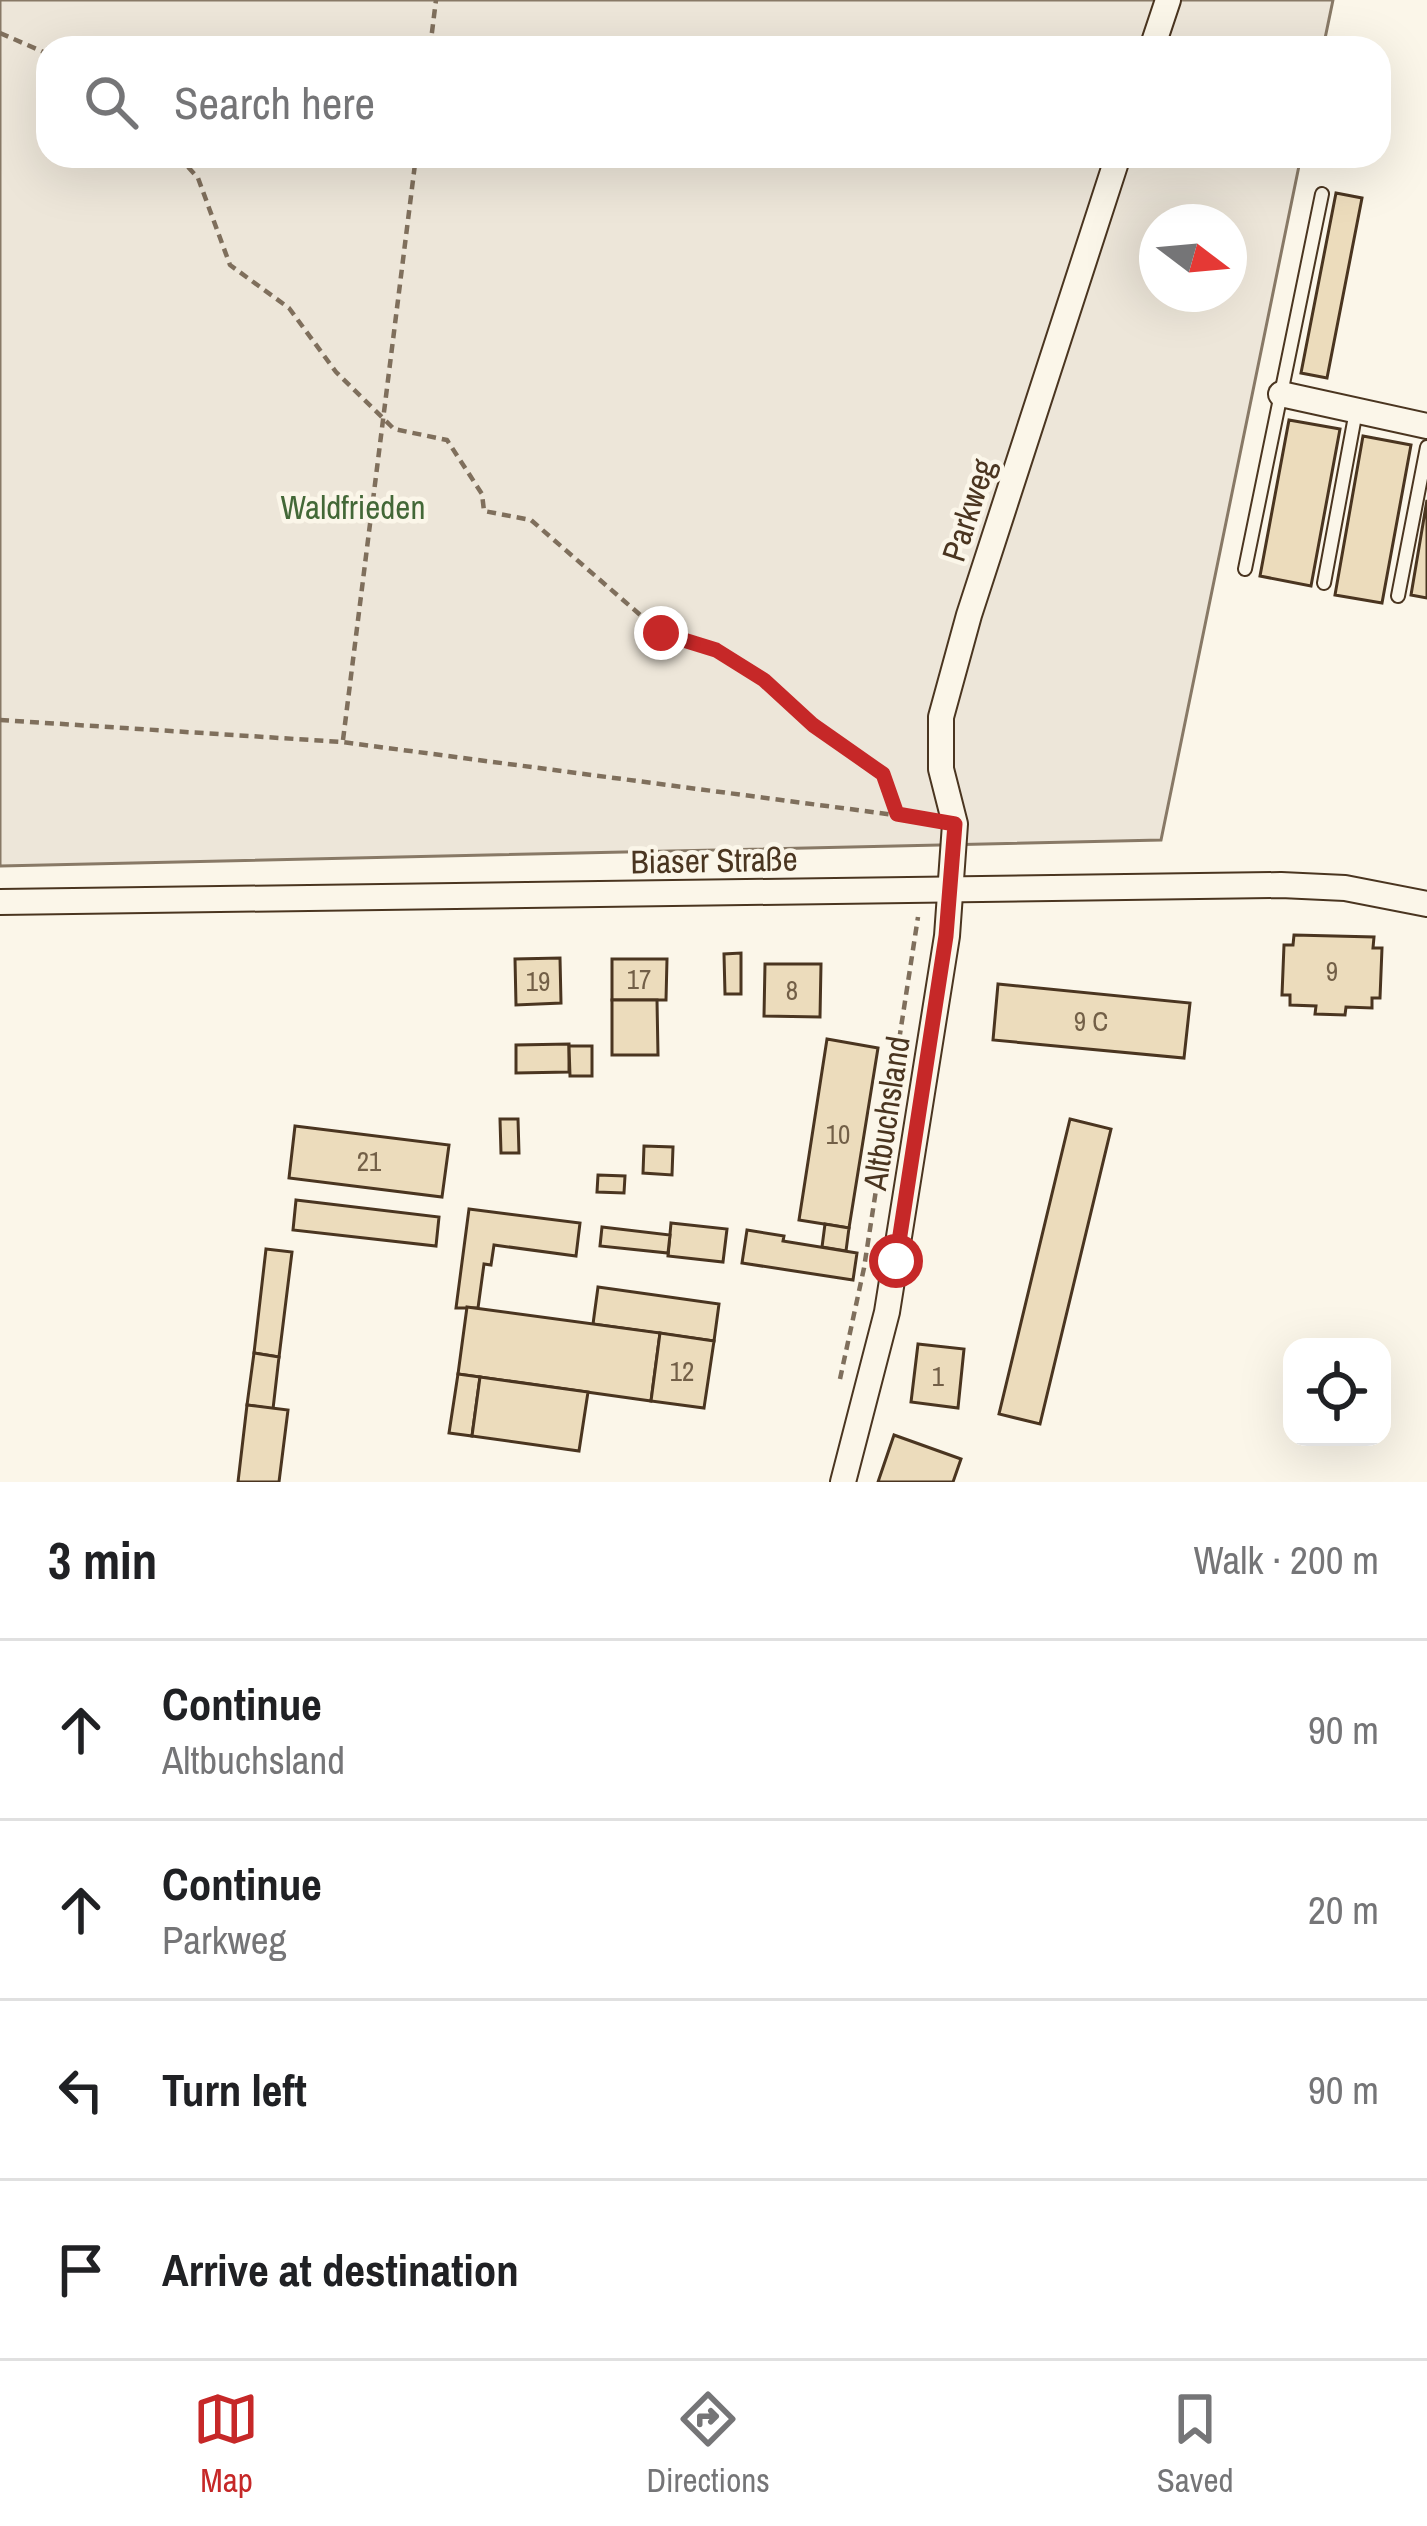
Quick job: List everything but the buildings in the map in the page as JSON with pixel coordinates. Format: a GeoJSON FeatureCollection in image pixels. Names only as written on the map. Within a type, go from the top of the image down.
{"type":"FeatureCollection","features":[{"type":"Feature","properties":{"kind":"street"},"geometry":{"type":"LineString","coordinates":[[1156,36],[1168,0]]}},
{"type":"Feature","properties":{"kind":"street","name":"Parkweg"},"geometry":{"type":"LineString","coordinates":[[950,891],[955,824],[938,744],[949,681],[1114,168]]}},
{"type":"Feature","properties":{"kind":"street"},"geometry":{"type":"LineString","coordinates":[[1281,394],[1427,425]]}},
{"type":"Feature","properties":{"kind":"street","name":"Biaser Straße"},"geometry":{"type":"LineString","coordinates":[[0,902],[1300,885],[1369,891],[1427,904]]}},
{"type":"Feature","properties":{"kind":"street","name":"Altbuchsland"},"geometry":{"type":"LineString","coordinates":[[843,1482],[887,1312],[950,891]]}},
{"type":"Feature","properties":{"kind":"lane"},"geometry":{"type":"LineString","coordinates":[[1246,569],[1322,194]]}},
{"type":"Feature","properties":{"kind":"lane"},"geometry":{"type":"LineString","coordinates":[[1324,584],[1357,410]]}},
{"type":"Feature","properties":{"kind":"lane"},"geometry":{"type":"LineString","coordinates":[[1398,596],[1427,448]]}},
{"type":"Feature","properties":{"kind":"path"},"geometry":{"type":"LineString","coordinates":[[432,36],[436,0]]}},
{"type":"Feature","properties":{"kind":"path"},"geometry":{"type":"LineString","coordinates":[[0,34],[36,49]]}},
{"type":"Feature","properties":{"kind":"path"},"geometry":{"type":"LineString","coordinates":[[188,168],[197,178],[230,265],[290,308],[336,372],[394,429],[448,440],[482,494],[484,511],[531,520],[661,633],[716,650],[764,680],[813,725],[883,774],[897,814]]}},
{"type":"Feature","properties":{"kind":"path"},"geometry":{"type":"LineString","coordinates":[[342,742],[415,168]]}},
{"type":"Feature","properties":{"kind":"path"},"geometry":{"type":"LineString","coordinates":[[0,720],[342,742],[955,824]]}},
{"type":"Feature","properties":{"kind":"path"},"geometry":{"type":"LineString","coordinates":[[836,1397],[864,1268],[918,916],[950,891]]}},
{"type":"Feature","properties":{"kind":"green space","name":"Waldfrieden"},"geometry":{"type":"Polygon","coordinates":[[[0,0],[1333,0],[1326,36],[36,36],[36,168],[1299,168],[1161,840],[0,866],[0,0]]]}},
{"type":"Feature","properties":{"kind":"route"},"geometry":{"type":"LineString","coordinates":[[661,633],[716,650],[764,680],[813,725],[883,774],[897,814],[955,824],[946,936],[896,1261]]}}]}
